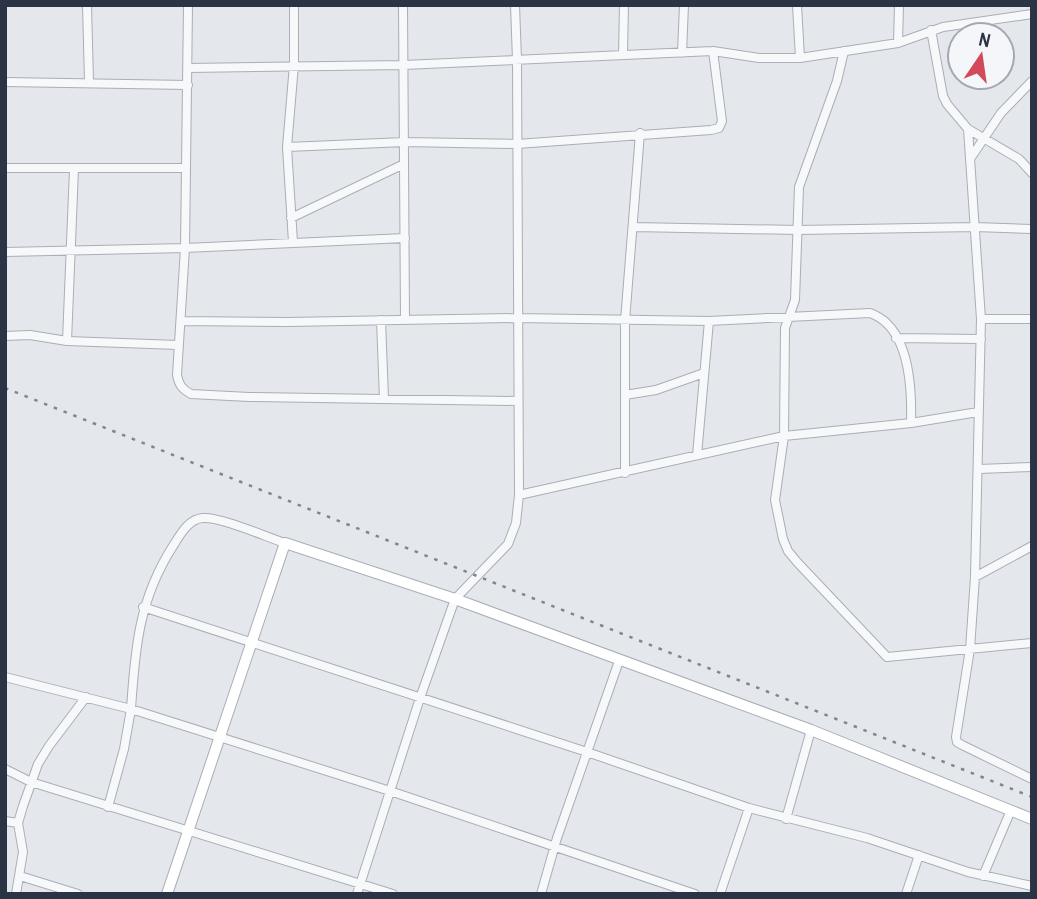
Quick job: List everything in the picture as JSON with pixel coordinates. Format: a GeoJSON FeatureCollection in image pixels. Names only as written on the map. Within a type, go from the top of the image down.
{"type":"FeatureCollection","features":[{"type":"Feature","properties":{"kind":"main road"},"geometry":{"type":"LineString","coordinates":[[167,894],[285,543],[455,600],[811,730],[1032,819]]}},
{"type":"Feature","properties":{"kind":"street"},"geometry":{"type":"LineString","coordinates":[[87,5],[89,82]]}},
{"type":"Feature","properties":{"kind":"street"},"geometry":{"type":"LineString","coordinates":[[188,5],[185,248],[178,345],[179,383],[191,394],[518,401]]}},
{"type":"Feature","properties":{"kind":"street"},"geometry":{"type":"LineString","coordinates":[[293,242],[287,147],[294,65],[294,5]]}},
{"type":"Feature","properties":{"kind":"street"},"geometry":{"type":"LineString","coordinates":[[403,5],[405,319]]}},
{"type":"Feature","properties":{"kind":"street"},"geometry":{"type":"LineString","coordinates":[[357,894],[420,698],[455,600],[508,544],[516,523],[519,495],[515,5]]}},
{"type":"Feature","properties":{"kind":"street"},"geometry":{"type":"LineString","coordinates":[[622,55],[624,5]]}},
{"type":"Feature","properties":{"kind":"street"},"geometry":{"type":"LineString","coordinates":[[682,53],[684,5]]}},
{"type":"Feature","properties":{"kind":"street"},"geometry":{"type":"LineString","coordinates":[[797,5],[800,58]]}},
{"type":"Feature","properties":{"kind":"street"},"geometry":{"type":"LineString","coordinates":[[898,43],[899,5]]}},
{"type":"Feature","properties":{"kind":"street"},"geometry":{"type":"LineString","coordinates":[[188,68],[404,65],[713,51],[759,58],[800,58],[898,43],[931,30],[1032,14]]}},
{"type":"Feature","properties":{"kind":"street"},"geometry":{"type":"LineString","coordinates":[[931,30],[943,96],[947,104],[968,129],[1019,159],[1032,173]]}},
{"type":"Feature","properties":{"kind":"street"},"geometry":{"type":"LineString","coordinates":[[287,147],[405,142],[517,144],[719,128],[722,121],[713,51]]}},
{"type":"Feature","properties":{"kind":"street"},"geometry":{"type":"LineString","coordinates":[[844,51],[837,81],[799,187],[795,300],[784,332],[784,436],[776,507],[783,539],[792,557],[887,657],[1032,643]]}},
{"type":"Feature","properties":{"kind":"street"},"geometry":{"type":"LineString","coordinates":[[970,159],[1000,113],[1032,81]]}},
{"type":"Feature","properties":{"kind":"street"},"geometry":{"type":"LineString","coordinates":[[5,82],[188,85]]}},
{"type":"Feature","properties":{"kind":"street"},"geometry":{"type":"LineString","coordinates":[[968,129],[981,319],[979,469],[971,649],[957,742],[1032,779]]}},
{"type":"Feature","properties":{"kind":"street"},"geometry":{"type":"LineString","coordinates":[[625,473],[625,321],[640,133]]}},
{"type":"Feature","properties":{"kind":"street"},"geometry":{"type":"LineString","coordinates":[[291,218],[404,164]]}},
{"type":"Feature","properties":{"kind":"street"},"geometry":{"type":"LineString","coordinates":[[5,168],[186,168]]}},
{"type":"Feature","properties":{"kind":"street"},"geometry":{"type":"LineString","coordinates":[[67,341],[74,169]]}},
{"type":"Feature","properties":{"kind":"street"},"geometry":{"type":"LineString","coordinates":[[633,227],[798,230],[975,227],[1032,229]]}},
{"type":"Feature","properties":{"kind":"street"},"geometry":{"type":"LineString","coordinates":[[5,252],[185,248],[405,238]]}},
{"type":"Feature","properties":{"kind":"street"},"geometry":{"type":"LineString","coordinates":[[181,321],[517,318],[709,321],[870,313],[885,322],[896,338],[911,380],[911,423]]}},
{"type":"Feature","properties":{"kind":"street"},"geometry":{"type":"LineString","coordinates":[[981,319],[1032,319]]}},
{"type":"Feature","properties":{"kind":"street"},"geometry":{"type":"LineString","coordinates":[[381,320],[384,399]]}},
{"type":"Feature","properties":{"kind":"street"},"geometry":{"type":"LineString","coordinates":[[697,455],[709,321]]}},
{"type":"Feature","properties":{"kind":"street"},"geometry":{"type":"LineString","coordinates":[[5,336],[35,335],[67,341],[178,345]]}},
{"type":"Feature","properties":{"kind":"street"},"geometry":{"type":"LineString","coordinates":[[896,338],[981,339]]}},
{"type":"Feature","properties":{"kind":"street"},"geometry":{"type":"LineString","coordinates":[[625,395],[659,389],[704,373]]}},
{"type":"Feature","properties":{"kind":"street"},"geometry":{"type":"LineString","coordinates":[[519,495],[784,436],[911,423],[978,412]]}},
{"type":"Feature","properties":{"kind":"street"},"geometry":{"type":"LineString","coordinates":[[979,469],[1032,467]]}},
{"type":"Feature","properties":{"kind":"street"},"geometry":{"type":"LineString","coordinates":[[108,807],[124,749],[131,709],[135,654],[143,607],[163,561],[185,528],[202,518],[285,543]]}},
{"type":"Feature","properties":{"kind":"street"},"geometry":{"type":"LineString","coordinates":[[975,577],[1032,546]]}},
{"type":"Feature","properties":{"kind":"street"},"geometry":{"type":"LineString","coordinates":[[143,607],[587,752],[749,808],[867,838],[983,876],[1032,886]]}},
{"type":"Feature","properties":{"kind":"street"},"geometry":{"type":"LineString","coordinates":[[541,894],[554,847],[619,661]]}},
{"type":"Feature","properties":{"kind":"street"},"geometry":{"type":"LineString","coordinates":[[5,677],[131,709],[220,736],[695,894]]}},
{"type":"Feature","properties":{"kind":"street"},"geometry":{"type":"LineString","coordinates":[[5,888],[17,892],[23,852],[18,823],[31,782],[48,746],[86,697]]}},
{"type":"Feature","properties":{"kind":"street"},"geometry":{"type":"LineString","coordinates":[[786,818],[811,730]]}},
{"type":"Feature","properties":{"kind":"street"},"geometry":{"type":"LineString","coordinates":[[5,769],[31,782],[108,807],[393,894]]}},
{"type":"Feature","properties":{"kind":"street"},"geometry":{"type":"LineString","coordinates":[[720,894],[749,808]]}},
{"type":"Feature","properties":{"kind":"street"},"geometry":{"type":"LineString","coordinates":[[983,876],[1011,810]]}},
{"type":"Feature","properties":{"kind":"street"},"geometry":{"type":"LineString","coordinates":[[5,821],[18,823]]}},
{"type":"Feature","properties":{"kind":"street"},"geometry":{"type":"LineString","coordinates":[[906,894],[919,855]]}},
{"type":"Feature","properties":{"kind":"street"},"geometry":{"type":"LineString","coordinates":[[20,876],[78,894]]}},
{"type":"Feature","properties":{"kind":"railway"},"geometry":{"type":"LineString","coordinates":[[5,388],[1032,797]]}}]}
